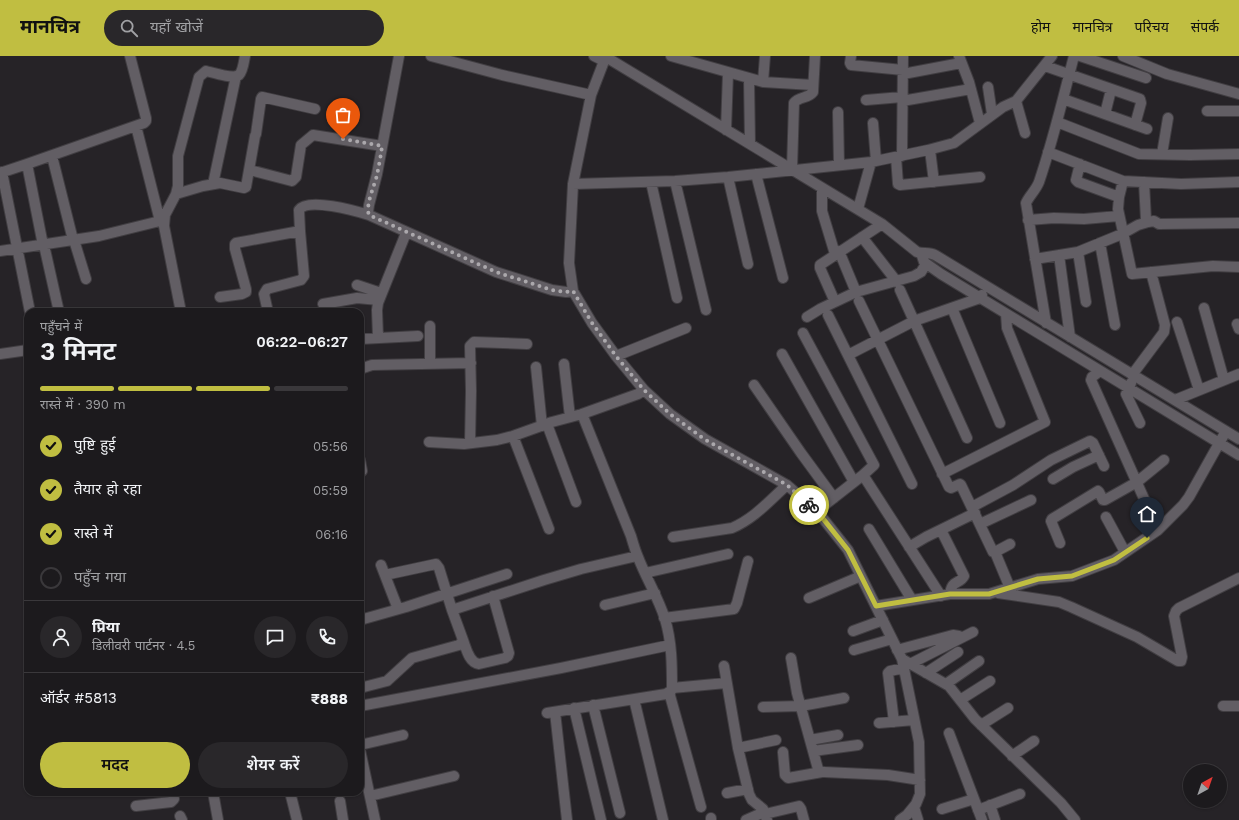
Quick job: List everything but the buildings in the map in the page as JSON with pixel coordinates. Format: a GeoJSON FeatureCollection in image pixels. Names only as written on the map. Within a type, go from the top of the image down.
{"type":"FeatureCollection","features":[{"type":"Feature","properties":{"kind":"street"},"geometry":{"type":"LineString","coordinates":[[29,308],[1,172],[52,156],[144,123],[146,118],[130,56]]}},
{"type":"Feature","properties":{"kind":"street"},"geometry":{"type":"LineString","coordinates":[[213,184],[236,76],[242,70],[245,56]]}},
{"type":"Feature","properties":{"kind":"street"},"geometry":{"type":"LineString","coordinates":[[369,215],[368,205],[377,174],[400,56]]}},
{"type":"Feature","properties":{"kind":"street"},"geometry":{"type":"LineString","coordinates":[[431,56],[591,95]]}},
{"type":"Feature","properties":{"kind":"street"},"geometry":{"type":"LineString","coordinates":[[594,56],[605,58],[750,144],[882,224],[921,254],[928,253],[935,255],[1239,439]]}},
{"type":"Feature","properties":{"kind":"street"},"geometry":{"type":"LineString","coordinates":[[671,56],[685,58],[728,73],[763,82],[813,85]]}},
{"type":"Feature","properties":{"kind":"street"},"geometry":{"type":"LineString","coordinates":[[763,82],[765,56]]}},
{"type":"Feature","properties":{"kind":"street"},"geometry":{"type":"LineString","coordinates":[[792,169],[794,103],[798,99],[812,94],[815,56]]}},
{"type":"Feature","properties":{"kind":"street"},"geometry":{"type":"LineString","coordinates":[[851,56],[851,65],[903,72],[960,59],[971,89],[980,123]]}},
{"type":"Feature","properties":{"kind":"street"},"geometry":{"type":"LineString","coordinates":[[903,56],[899,185],[980,177]]}},
{"type":"Feature","properties":{"kind":"street"},"geometry":{"type":"LineString","coordinates":[[573,184],[675,182],[728,177],[874,161],[930,150],[954,143],[1005,105],[1016,101],[1052,56]]}},
{"type":"Feature","properties":{"kind":"street"},"geometry":{"type":"LineString","coordinates":[[1046,323],[1026,202],[1037,187],[1063,99],[1065,74],[1074,56]]}},
{"type":"Feature","properties":{"kind":"street"},"geometry":{"type":"LineString","coordinates":[[1080,56],[1146,78]]}},
{"type":"Feature","properties":{"kind":"street"},"geometry":{"type":"LineString","coordinates":[[1123,56],[1174,76],[1239,94]]}},
{"type":"Feature","properties":{"kind":"street"},"geometry":{"type":"LineString","coordinates":[[605,58],[591,95],[573,184],[569,263],[573,291],[592,323],[616,356],[644,390],[670,414],[704,439],[787,485],[817,511],[848,550],[903,660],[919,742],[920,794],[914,807],[900,820]]}},
{"type":"Feature","properties":{"kind":"street"},"geometry":{"type":"LineString","coordinates":[[1045,66],[1140,99],[1141,101],[1135,125]]}},
{"type":"Feature","properties":{"kind":"street"},"geometry":{"type":"LineString","coordinates":[[0,251],[99,236],[162,220],[176,194],[178,186],[178,156],[199,77],[206,72],[233,77],[236,76]]}},
{"type":"Feature","properties":{"kind":"street"},"geometry":{"type":"LineString","coordinates":[[726,130],[728,73]]}},
{"type":"Feature","properties":{"kind":"street"},"geometry":{"type":"LineString","coordinates":[[749,79],[750,144]]}},
{"type":"Feature","properties":{"kind":"street"},"geometry":{"type":"LineString","coordinates":[[988,87],[992,114]]}},
{"type":"Feature","properties":{"kind":"street"},"geometry":{"type":"LineString","coordinates":[[866,100],[902,99],[971,89]]}},
{"type":"Feature","properties":{"kind":"street"},"geometry":{"type":"LineString","coordinates":[[1105,114],[1111,90]]}},
{"type":"Feature","properties":{"kind":"street"},"geometry":{"type":"LineString","coordinates":[[176,194],[213,184],[245,188],[250,170],[262,97],[315,109]]}},
{"type":"Feature","properties":{"kind":"street"},"geometry":{"type":"LineString","coordinates":[[1063,99],[1148,129]]}},
{"type":"Feature","properties":{"kind":"street"},"geometry":{"type":"LineString","coordinates":[[1016,101],[1025,133]]}},
{"type":"Feature","properties":{"kind":"street"},"geometry":{"type":"LineString","coordinates":[[1207,111],[1239,111]]}},
{"type":"Feature","properties":{"kind":"street"},"geometry":{"type":"LineString","coordinates":[[838,112],[839,165]]}},
{"type":"Feature","properties":{"kind":"street"},"geometry":{"type":"LineString","coordinates":[[1162,154],[1168,118]]}},
{"type":"Feature","properties":{"kind":"street"},"geometry":{"type":"LineString","coordinates":[[1057,122],[1138,154],[1239,154]]}},
{"type":"Feature","properties":{"kind":"street"},"geometry":{"type":"LineString","coordinates":[[858,209],[874,161],[874,123]]}},
{"type":"Feature","properties":{"kind":"street"},"geometry":{"type":"LineString","coordinates":[[136,126],[164,226],[180,308]]}},
{"type":"Feature","properties":{"kind":"street"},"geometry":{"type":"LineString","coordinates":[[250,170],[292,181],[296,177],[301,145],[313,135],[382,146]]}},
{"type":"Feature","properties":{"kind":"street"},"geometry":{"type":"LineString","coordinates":[[930,150],[934,182]]}},
{"type":"Feature","properties":{"kind":"street"},"geometry":{"type":"LineString","coordinates":[[1048,152],[1123,181],[1181,184],[1239,182]]}},
{"type":"Feature","properties":{"kind":"street"},"geometry":{"type":"LineString","coordinates":[[52,156],[86,279]]}},
{"type":"Feature","properties":{"kind":"street"},"geometry":{"type":"LineString","coordinates":[[27,164],[59,308]]}},
{"type":"Feature","properties":{"kind":"street"},"geometry":{"type":"LineString","coordinates":[[1080,164],[1076,177],[1078,182],[1119,197]]}},
{"type":"Feature","properties":{"kind":"street"},"geometry":{"type":"LineString","coordinates":[[756,174],[784,278]]}},
{"type":"Feature","properties":{"kind":"street"},"geometry":{"type":"LineString","coordinates":[[728,177],[748,264]]}},
{"type":"Feature","properties":{"kind":"street"},"geometry":{"type":"LineString","coordinates":[[1123,181],[1117,205],[1118,216],[1132,274],[1213,266],[1239,267]]}},
{"type":"Feature","properties":{"kind":"street"},"geometry":{"type":"LineString","coordinates":[[651,182],[677,298]]}},
{"type":"Feature","properties":{"kind":"street"},"geometry":{"type":"LineString","coordinates":[[675,182],[706,310]]}},
{"type":"Feature","properties":{"kind":"street"},"geometry":{"type":"LineString","coordinates":[[1144,182],[1146,220],[1148,222]]}},
{"type":"Feature","properties":{"kind":"street"},"geometry":{"type":"LineString","coordinates":[[822,188],[822,211],[837,253],[942,474],[950,488],[961,484],[1010,588]]}},
{"type":"Feature","properties":{"kind":"street"},"geometry":{"type":"LineString","coordinates":[[267,308],[264,294],[266,290],[301,280],[304,277],[299,210],[305,205],[334,206],[369,215],[406,233],[496,272],[552,290],[566,292],[573,291]]}},
{"type":"Feature","properties":{"kind":"street"},"geometry":{"type":"LineString","coordinates":[[1028,220],[1054,218],[1084,219],[1118,216]]}},
{"type":"Feature","properties":{"kind":"street"},"geometry":{"type":"LineString","coordinates":[[1036,259],[1078,252],[1148,222],[1155,221],[1159,224],[1239,223]]}},
{"type":"Feature","properties":{"kind":"street"},"geometry":{"type":"LineString","coordinates":[[835,302],[820,265],[882,224]]}},
{"type":"Feature","properties":{"kind":"street"},"geometry":{"type":"LineString","coordinates":[[220,297],[242,294],[246,292],[235,249],[236,243],[300,231]]}},
{"type":"Feature","properties":{"kind":"street"},"geometry":{"type":"LineString","coordinates":[[378,337],[377,310],[380,296],[406,233]]}},
{"type":"Feature","properties":{"kind":"street"},"geometry":{"type":"LineString","coordinates":[[862,237],[898,286],[967,438]]}},
{"type":"Feature","properties":{"kind":"street"},"geometry":{"type":"LineString","coordinates":[[1100,243],[1115,325]]}},
{"type":"Feature","properties":{"kind":"street"},"geometry":{"type":"LineString","coordinates":[[1078,252],[1086,302]]}},
{"type":"Feature","properties":{"kind":"street"},"geometry":{"type":"LineString","coordinates":[[921,254],[922,260],[938,272],[1239,455]]}},
{"type":"Feature","properties":{"kind":"street"},"geometry":{"type":"LineString","coordinates":[[1059,255],[1070,337]]}},
{"type":"Feature","properties":{"kind":"street"},"geometry":{"type":"LineString","coordinates":[[807,317],[835,302],[898,286],[918,274],[928,265]]}},
{"type":"Feature","properties":{"kind":"street"},"geometry":{"type":"LineString","coordinates":[[1140,423],[1126,394],[1134,375],[1164,332],[1165,328],[1151,272]]}},
{"type":"Feature","properties":{"kind":"street"},"geometry":{"type":"LineString","coordinates":[[357,285],[380,296]]}},
{"type":"Feature","properties":{"kind":"street"},"geometry":{"type":"LineString","coordinates":[[848,355],[914,321],[980,298],[987,287]]}},
{"type":"Feature","properties":{"kind":"street"},"geometry":{"type":"LineString","coordinates":[[323,304],[357,298],[380,296]]}},
{"type":"Feature","properties":{"kind":"street"},"geometry":{"type":"LineString","coordinates":[[952,308],[1000,423]]}},
{"type":"Feature","properties":{"kind":"street"},"geometry":{"type":"LineString","coordinates":[[1204,308],[1224,380]]}},
{"type":"Feature","properties":{"kind":"street"},"geometry":{"type":"LineString","coordinates":[[942,474],[1044,423],[1045,421],[1007,328],[1006,314]]}},
{"type":"Feature","properties":{"kind":"street"},"geometry":{"type":"LineString","coordinates":[[828,315],[912,484]]}},
{"type":"Feature","properties":{"kind":"street"},"geometry":{"type":"LineString","coordinates":[[1177,322],[1199,390]]}},
{"type":"Feature","properties":{"kind":"street"},"geometry":{"type":"LineString","coordinates":[[430,326],[430,364]]}},
{"type":"Feature","properties":{"kind":"street"},"geometry":{"type":"LineString","coordinates":[[616,356],[686,328]]}},
{"type":"Feature","properties":{"kind":"street"},"geometry":{"type":"LineString","coordinates":[[803,333],[874,463],[873,466],[863,475],[817,511]]}},
{"type":"Feature","properties":{"kind":"street"},"geometry":{"type":"LineString","coordinates":[[364,338],[418,336]]}},
{"type":"Feature","properties":{"kind":"street"},"geometry":{"type":"LineString","coordinates":[[470,443],[470,346],[474,342],[527,344]]}},
{"type":"Feature","properties":{"kind":"street"},"geometry":{"type":"LineString","coordinates":[[0,354],[24,351]]}},
{"type":"Feature","properties":{"kind":"street"},"geometry":{"type":"LineString","coordinates":[[782,354],[854,482]]}},
{"type":"Feature","properties":{"kind":"street"},"geometry":{"type":"LineString","coordinates":[[364,367],[372,365],[471,363]]}},
{"type":"Feature","properties":{"kind":"street"},"geometry":{"type":"LineString","coordinates":[[564,364],[570,417]]}},
{"type":"Feature","properties":{"kind":"street"},"geometry":{"type":"LineString","coordinates":[[536,367],[544,425],[576,502]]}},
{"type":"Feature","properties":{"kind":"street"},"geometry":{"type":"LineString","coordinates":[[1100,371],[1091,380],[1158,530]]}},
{"type":"Feature","properties":{"kind":"street"},"geometry":{"type":"LineString","coordinates":[[1175,400],[1239,374]]}},
{"type":"Feature","properties":{"kind":"street"},"geometry":{"type":"LineString","coordinates":[[754,385],[834,498]]}},
{"type":"Feature","properties":{"kind":"street"},"geometry":{"type":"LineString","coordinates":[[429,442],[470,443],[497,440],[582,414],[638,394],[644,390]]}},
{"type":"Feature","properties":{"kind":"street"},"geometry":{"type":"LineString","coordinates":[[582,414],[631,536],[637,556],[655,593],[664,618],[672,658],[670,690],[701,807]]}},
{"type":"Feature","properties":{"kind":"street"},"geometry":{"type":"LineString","coordinates":[[876,606],[946,595],[989,594],[1036,580],[1072,576],[1114,560],[1158,530],[1183,505],[1226,431]]}},
{"type":"Feature","properties":{"kind":"street"},"geometry":{"type":"LineString","coordinates":[[513,436],[549,529]]}},
{"type":"Feature","properties":{"kind":"street"},"geometry":{"type":"LineString","coordinates":[[909,547],[942,530],[1051,460],[1090,441],[1093,443],[1104,466]]}},
{"type":"Feature","properties":{"kind":"street"},"geometry":{"type":"LineString","coordinates":[[1053,480],[1073,467],[1099,455]]}},
{"type":"Feature","properties":{"kind":"street"},"geometry":{"type":"LineString","coordinates":[[1060,543],[1050,521],[1052,519],[1098,491],[1103,500],[1105,500],[1137,482],[1164,460]]}},
{"type":"Feature","properties":{"kind":"street"},"geometry":{"type":"LineString","coordinates":[[863,475],[909,547],[946,595]]}},
{"type":"Feature","properties":{"kind":"street"},"geometry":{"type":"LineString","coordinates":[[672,537],[732,528],[744,523],[787,485]]}},
{"type":"Feature","properties":{"kind":"street"},"geometry":{"type":"LineString","coordinates":[[980,524],[1031,500]]}},
{"type":"Feature","properties":{"kind":"street"},"geometry":{"type":"LineString","coordinates":[[1106,517],[1125,552]]}},
{"type":"Feature","properties":{"kind":"street"},"geometry":{"type":"LineString","coordinates":[[869,528],[912,600]]}},
{"type":"Feature","properties":{"kind":"street"},"geometry":{"type":"LineString","coordinates":[[942,530],[964,576],[953,584],[946,595]]}},
{"type":"Feature","properties":{"kind":"street"},"geometry":{"type":"LineString","coordinates":[[994,552],[1010,544]]}},
{"type":"Feature","properties":{"kind":"street"},"geometry":{"type":"LineString","coordinates":[[645,573],[728,554]]}},
{"type":"Feature","properties":{"kind":"street"},"geometry":{"type":"LineString","coordinates":[[452,610],[574,571],[637,556]]}},
{"type":"Feature","properties":{"kind":"street"},"geometry":{"type":"LineString","coordinates":[[664,618],[734,608],[738,603],[748,561]]}},
{"type":"Feature","properties":{"kind":"street"},"geometry":{"type":"LineString","coordinates":[[385,575],[436,564],[439,568],[446,593],[463,640],[471,660],[475,664],[505,658],[509,653],[493,596]]}},
{"type":"Feature","properties":{"kind":"street"},"geometry":{"type":"LineString","coordinates":[[381,565],[398,609]]}},
{"type":"Feature","properties":{"kind":"street"},"geometry":{"type":"LineString","coordinates":[[364,617],[398,609],[507,574]]}},
{"type":"Feature","properties":{"kind":"street"},"geometry":{"type":"LineString","coordinates":[[809,598],[860,576]]}},
{"type":"Feature","properties":{"kind":"street"},"geometry":{"type":"LineString","coordinates":[[994,592],[1059,602],[1081,610],[1137,637],[1178,661],[1181,661],[1182,657],[1174,616],[1176,611],[1184,605],[1239,578]]}},
{"type":"Feature","properties":{"kind":"street"},"geometry":{"type":"LineString","coordinates":[[1036,580],[1036,599]]}},
{"type":"Feature","properties":{"kind":"street"},"geometry":{"type":"LineString","coordinates":[[605,605],[655,593]]}},
{"type":"Feature","properties":{"kind":"street"},"geometry":{"type":"LineString","coordinates":[[853,630],[883,620]]}},
{"type":"Feature","properties":{"kind":"street"},"geometry":{"type":"LineString","coordinates":[[903,660],[974,632]]}},
{"type":"Feature","properties":{"kind":"street"},"geometry":{"type":"LineString","coordinates":[[894,722],[888,674],[890,671],[903,660],[953,636],[963,637]]}},
{"type":"Feature","properties":{"kind":"street"},"geometry":{"type":"LineString","coordinates":[[854,650],[892,639]]}},
{"type":"Feature","properties":{"kind":"street"},"geometry":{"type":"LineString","coordinates":[[364,687],[385,682],[390,679],[410,659],[459,645],[463,640]]}},
{"type":"Feature","properties":{"kind":"street"},"geometry":{"type":"LineString","coordinates":[[364,705],[562,668],[670,645]]}},
{"type":"Feature","properties":{"kind":"street"},"geometry":{"type":"LineString","coordinates":[[926,673],[958,652]]}},
{"type":"Feature","properties":{"kind":"street"},"geometry":{"type":"LineString","coordinates":[[791,658],[810,740],[818,769],[822,772]]}},
{"type":"Feature","properties":{"kind":"street"},"geometry":{"type":"LineString","coordinates":[[903,660],[946,684],[954,691],[972,716],[1061,803],[1075,820]]}},
{"type":"Feature","properties":{"kind":"street"},"geometry":{"type":"LineString","coordinates":[[946,684],[979,660]]}},
{"type":"Feature","properties":{"kind":"street"},"geometry":{"type":"LineString","coordinates":[[724,666],[738,748],[748,789],[752,800],[761,806],[765,816]]}},
{"type":"Feature","properties":{"kind":"street"},"geometry":{"type":"LineString","coordinates":[[960,700],[990,680]]}},
{"type":"Feature","properties":{"kind":"street"},"geometry":{"type":"LineString","coordinates":[[567,820],[551,712],[634,699],[670,690],[726,683]]}},
{"type":"Feature","properties":{"kind":"street"},"geometry":{"type":"LineString","coordinates":[[763,707],[801,706],[844,698]]}},
{"type":"Feature","properties":{"kind":"street"},"geometry":{"type":"LineString","coordinates":[[634,699],[663,820]]}},
{"type":"Feature","properties":{"kind":"street"},"geometry":{"type":"LineString","coordinates":[[593,705],[620,813]]}},
{"type":"Feature","properties":{"kind":"street"},"geometry":{"type":"LineString","coordinates":[[1223,706],[1239,706]]}},
{"type":"Feature","properties":{"kind":"street"},"geometry":{"type":"LineString","coordinates":[[574,708],[601,820]]}},
{"type":"Feature","properties":{"kind":"street"},"geometry":{"type":"LineString","coordinates":[[981,725],[1008,708]]}},
{"type":"Feature","properties":{"kind":"street"},"geometry":{"type":"LineString","coordinates":[[879,723],[914,720]]}},
{"type":"Feature","properties":{"kind":"street"},"geometry":{"type":"LineString","coordinates":[[810,740],[838,734]]}},
{"type":"Feature","properties":{"kind":"street"},"geometry":{"type":"LineString","coordinates":[[949,734],[982,820]]}},
{"type":"Feature","properties":{"kind":"street"},"geometry":{"type":"LineString","coordinates":[[364,744],[403,735]]}},
{"type":"Feature","properties":{"kind":"street"},"geometry":{"type":"LineString","coordinates":[[738,748],[776,740]]}},
{"type":"Feature","properties":{"kind":"street"},"geometry":{"type":"LineString","coordinates":[[1012,756],[1034,741]]}},
{"type":"Feature","properties":{"kind":"street"},"geometry":{"type":"LineString","coordinates":[[813,751],[858,745]]}},
{"type":"Feature","properties":{"kind":"street"},"geometry":{"type":"LineString","coordinates":[[783,752],[785,775],[788,778],[822,772],[891,776],[920,780]]}},
{"type":"Feature","properties":{"kind":"street"},"geometry":{"type":"LineString","coordinates":[[364,768],[375,820]]}},
{"type":"Feature","properties":{"kind":"street"},"geometry":{"type":"LineString","coordinates":[[370,796],[454,776]]}},
{"type":"Feature","properties":{"kind":"street"},"geometry":{"type":"LineString","coordinates":[[727,793],[748,789]]}},
{"type":"Feature","properties":{"kind":"street"},"geometry":{"type":"LineString","coordinates":[[978,810],[1020,794]]}},
{"type":"Feature","properties":{"kind":"street"},"geometry":{"type":"LineString","coordinates":[[136,806],[171,802],[174,799],[174,796]]}},
{"type":"Feature","properties":{"kind":"street"},"geometry":{"type":"LineString","coordinates":[[214,796],[218,820]]}},
{"type":"Feature","properties":{"kind":"street"},"geometry":{"type":"LineString","coordinates":[[291,796],[297,820]]}},
{"type":"Feature","properties":{"kind":"street"},"geometry":{"type":"LineString","coordinates":[[942,809],[974,799]]}},
{"type":"Feature","properties":{"kind":"street"},"geometry":{"type":"LineString","coordinates":[[340,801],[343,820]]}},
{"type":"Feature","properties":{"kind":"street"},"geometry":{"type":"LineString","coordinates":[[990,805],[995,820]]}},
{"type":"Feature","properties":{"kind":"street"},"geometry":{"type":"LineString","coordinates":[[746,820],[799,806],[804,820]]}},
{"type":"Feature","properties":{"kind":"street"},"geometry":{"type":"LineString","coordinates":[[914,807],[918,820]]}},
{"type":"Feature","properties":{"kind":"way so far"},"geometry":{"type":"LineString","coordinates":[[343,139],[382,146],[377,174],[368,205],[369,215],[467,260],[528,284],[559,292],[573,291],[592,323],[616,356],[644,390],[670,414],[704,439],[787,485],[809,505]]}},
{"type":"Feature","properties":{"kind":"route"},"geometry":{"type":"LineString","coordinates":[[809,505],[817,511],[848,550],[876,606],[950,594],[989,594],[1038,579],[1072,576],[1114,560],[1147,538]]}}]}
